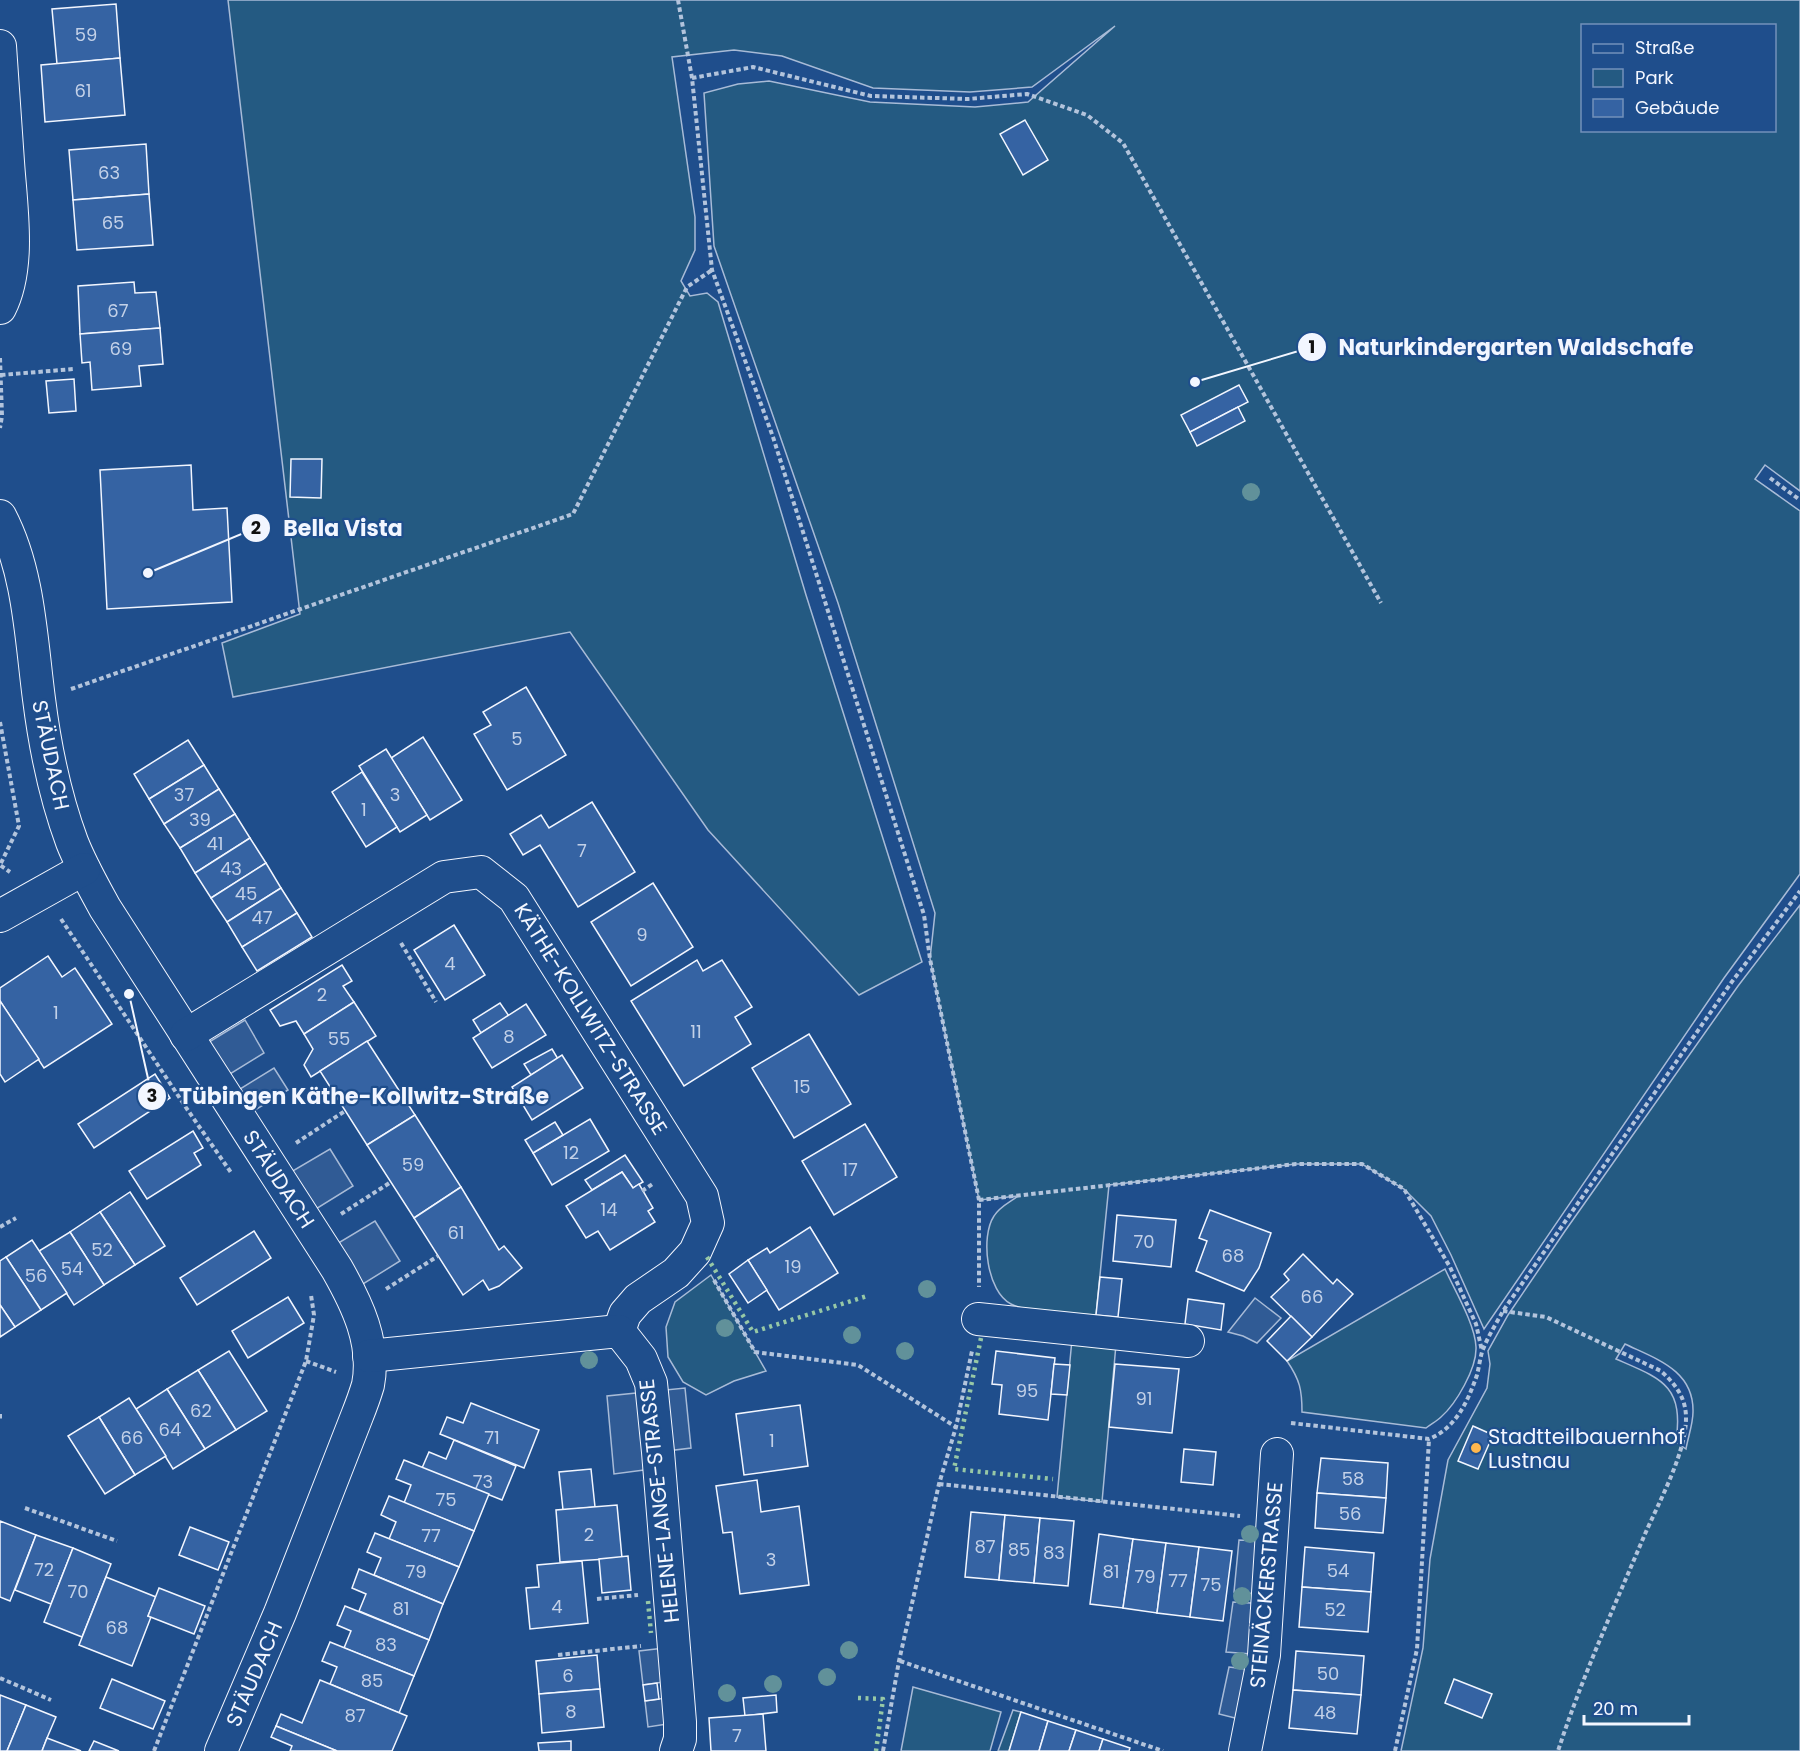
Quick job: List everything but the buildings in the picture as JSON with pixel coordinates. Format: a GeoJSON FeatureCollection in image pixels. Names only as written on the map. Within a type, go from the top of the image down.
{"type":"FeatureCollection","features":[{"type":"Feature","properties":{"kind":"street"},"geometry":{"type":"LineString","coordinates":[[0,46],[10,193],[12,268],[5,298],[0,308]]}},
{"type":"Feature","properties":{"kind":"street","name":"STÄUDACH"},"geometry":{"type":"LineString","coordinates":[[0,516],[16,558],[24,591],[47,752],[72,842],[105,908],[342,1277],[362,1318],[369,1356],[368,1384],[345,1449],[221,1751]]}},
{"type":"Feature","properties":{"kind":"street"},"geometry":{"type":"LineString","coordinates":[[0,916],[84,869]]}},
{"type":"Feature","properties":{"kind":"street","name":"KÄTHE-KOLLWITZ-STRASSE"},"geometry":{"type":"LineString","coordinates":[[186,1035],[444,877],[481,872],[512,895],[702,1196],[708,1223],[695,1252],[676,1273],[638,1299],[625,1314],[619,1331]]}},
{"type":"Feature","properties":{"kind":"street"},"geometry":{"type":"LineString","coordinates":[[978,1319],[1188,1341]]}},
{"type":"Feature","properties":{"kind":"street"},"geometry":{"type":"LineString","coordinates":[[369,1356],[619,1331]]}},
{"type":"Feature","properties":{"kind":"street","name":"HELENE-LANGE-STRASSE"},"geometry":{"type":"LineString","coordinates":[[619,1331],[641,1359],[651,1383],[680,1722],[680,1739],[676,1751]]}},
{"type":"Feature","properties":{"kind":"street","name":"STEINÄCKERSTRASSE"},"geometry":{"type":"LineString","coordinates":[[1245,1751],[1262,1671],[1277,1454]]}},
{"type":"Feature","properties":{"kind":"path"},"geometry":{"type":"LineString","coordinates":[[678,0],[692,78],[712,270],[773,437],[924,915],[933,971],[980,1200],[978,1319],[956,1427],[939,1484],[899,1661],[883,1751]]}},
{"type":"Feature","properties":{"kind":"path"},"geometry":{"type":"LineString","coordinates":[[692,78],[753,67],[871,96],[968,99],[1027,94],[1087,115],[1123,142],[1381,603]]}},
{"type":"Feature","properties":{"kind":"path"},"geometry":{"type":"LineString","coordinates":[[39,700],[573,514],[687,287],[712,270]]}},
{"type":"Feature","properties":{"kind":"path"},"geometry":{"type":"LineString","coordinates":[[0,358],[2,375],[0,428]]}},
{"type":"Feature","properties":{"kind":"path"},"geometry":{"type":"LineString","coordinates":[[2,375],[73,369]]}},
{"type":"Feature","properties":{"kind":"path"},"geometry":{"type":"LineString","coordinates":[[1770,478],[1800,500]]}},
{"type":"Feature","properties":{"kind":"path"},"geometry":{"type":"LineString","coordinates":[[0,722],[18,826],[0,865],[43,893],[233,1175]]}},
{"type":"Feature","properties":{"kind":"path"},"geometry":{"type":"LineString","coordinates":[[1283,1422],[1429,1439],[1441,1434],[1450,1426],[1467,1401],[1482,1352],[1503,1311],[1731,983],[1800,891]]}},
{"type":"Feature","properties":{"kind":"path"},"geometry":{"type":"LineString","coordinates":[[383,914],[436,1002]]}},
{"type":"Feature","properties":{"kind":"path"},"geometry":{"type":"LineString","coordinates":[[268,1161],[345,1111]]}},
{"type":"Feature","properties":{"kind":"path"},"geometry":{"type":"LineString","coordinates":[[980,1200],[1296,1164],[1362,1164],[1404,1189],[1450,1267],[1476,1324],[1482,1352]]}},
{"type":"Feature","properties":{"kind":"path"},"geometry":{"type":"LineString","coordinates":[[312,1231],[391,1182]]}},
{"type":"Feature","properties":{"kind":"path"},"geometry":{"type":"LineString","coordinates":[[0,1227],[16,1218]]}},
{"type":"Feature","properties":{"kind":"path"},"geometry":{"type":"LineString","coordinates":[[695,1252],[716,1282],[755,1352],[858,1365],[956,1427]]}},
{"type":"Feature","properties":{"kind":"path"},"geometry":{"type":"LineString","coordinates":[[357,1307],[438,1256]]}},
{"type":"Feature","properties":{"kind":"path"},"geometry":{"type":"LineString","coordinates":[[154,1751],[306,1361],[314,1315],[310,1292]]}},
{"type":"Feature","properties":{"kind":"path"},"geometry":{"type":"LineString","coordinates":[[1503,1311],[1546,1317],[1661,1371],[1675,1385],[1684,1404],[1686,1420],[1668,1484],[1590,1665],[1558,1751]]}},
{"type":"Feature","properties":{"kind":"path"},"geometry":{"type":"LineString","coordinates":[[0,1414],[0,1421]]}},
{"type":"Feature","properties":{"kind":"path"},"geometry":{"type":"LineString","coordinates":[[1395,1751],[1417,1649],[1429,1439]]}},
{"type":"Feature","properties":{"kind":"path"},"geometry":{"type":"LineString","coordinates":[[939,1484],[1274,1520]]}},
{"type":"Feature","properties":{"kind":"path"},"geometry":{"type":"LineString","coordinates":[[25,1508],[117,1541]]}},
{"type":"Feature","properties":{"kind":"path"},"geometry":{"type":"LineString","coordinates":[[597,1599],[669,1591]]}},
{"type":"Feature","properties":{"kind":"path"},"geometry":{"type":"LineString","coordinates":[[558,1655],[673,1643]]}},
{"type":"Feature","properties":{"kind":"path"},"geometry":{"type":"LineString","coordinates":[[899,1661],[1163,1751]]}},
{"type":"Feature","properties":{"kind":"path"},"geometry":{"type":"LineString","coordinates":[[0,1678],[51,1700]]}},
{"type":"Feature","properties":{"kind":"green space"},"geometry":{"type":"Polygon","coordinates":[[[228,0],[1800,0],[1800,491],[1765,465],[1755,479],[1800,511],[1800,874],[1724,978],[1484,1329],[1431,1216],[1404,1189],[1362,1164],[1296,1164],[1109,1185],[1096,1315],[1042,1312],[1021,1308],[1003,1298],[991,1276],[987,1250],[990,1225],[999,1210],[1018,1196],[979,1200],[930,959],[935,913],[838,603],[714,246],[704,93],[738,84],[769,81],[870,102],[975,107],[1028,102],[1115,26],[1032,87],[970,92],[873,88],[782,56],[734,50],[672,57],[695,217],[695,250],[681,281],[690,296],[707,293],[718,302],[806,595],[922,962],[859,995],[708,830],[570,632],[233,697],[222,643],[300,614],[228,0]]]}},
{"type":"Feature","properties":{"kind":"green space"},"geometry":{"type":"Polygon","coordinates":[[[1800,905],[1800,1751],[1401,1751],[1423,1648],[1430,1559],[1448,1460],[1487,1388],[1490,1364],[1488,1351],[1508,1315],[1565,1231],[1738,986],[1800,905]],[[1625,1344],[1616,1359],[1657,1379],[1673,1396],[1678,1423],[1676,1442],[1686,1449],[1693,1412],[1692,1398],[1687,1386],[1671,1368],[1625,1344]]]}},
{"type":"Feature","properties":{"kind":"green space"},"geometry":{"type":"Polygon","coordinates":[[[1445,1269],[1472,1328],[1476,1347],[1473,1365],[1464,1385],[1453,1404],[1441,1417],[1426,1428],[1302,1412],[1299,1385],[1287,1361],[1445,1269]]]}},
{"type":"Feature","properties":{"kind":"green space"},"geometry":{"type":"Polygon","coordinates":[[[711,1275],[766,1371],[734,1381],[706,1395],[683,1382],[668,1357],[666,1327],[675,1302],[711,1275]]]}},
{"type":"Feature","properties":{"kind":"green space"},"geometry":{"type":"Polygon","coordinates":[[[1073,1329],[1117,1333],[1102,1502],[1057,1497],[1073,1329]]]}},
{"type":"Feature","properties":{"kind":"green space"},"geometry":{"type":"Polygon","coordinates":[[[913,1687],[1001,1712],[990,1751],[901,1751],[913,1687]]]}},
{"type":"Feature","properties":{"kind":"green space"},"geometry":{"type":"Polygon","coordinates":[[[1013,1710],[1021,1712],[1009,1751],[998,1751],[1013,1710]]]}},
{"type":"Feature","properties":{"kind":"shaded area"},"geometry":{"type":"Polygon","coordinates":[[[245,1020],[264,1053],[217,1082],[196,1050],[245,1020]]]}},
{"type":"Feature","properties":{"kind":"shaded area"},"geometry":{"type":"Polygon","coordinates":[[[274,1068],[288,1090],[240,1119],[227,1097],[274,1068]]]}},
{"type":"Feature","properties":{"kind":"shaded area"},"geometry":{"type":"Polygon","coordinates":[[[330,1149],[353,1186],[303,1217],[279,1179],[330,1149]]]}},
{"type":"Feature","properties":{"kind":"shaded area"},"geometry":{"type":"Polygon","coordinates":[[[375,1221],[400,1261],[350,1292],[325,1251],[375,1221]]]}},
{"type":"Feature","properties":{"kind":"shaded area"},"geometry":{"type":"Polygon","coordinates":[[[1255,1298],[1281,1318],[1257,1343],[1228,1332],[1255,1298]]]}},
{"type":"Feature","properties":{"kind":"shaded area"},"geometry":{"type":"Polygon","coordinates":[[[685,1388],[691,1448],[659,1452],[659,1468],[614,1474],[607,1396],[685,1388]]]}},
{"type":"Feature","properties":{"kind":"shaded area"},"geometry":{"type":"Polygon","coordinates":[[[1239,1540],[1273,1542],[1269,1595],[1234,1592],[1239,1540]]]}},
{"type":"Feature","properties":{"kind":"shaded area"},"geometry":{"type":"Polygon","coordinates":[[[1233,1602],[1268,1604],[1264,1655],[1226,1652],[1233,1602]]]}},
{"type":"Feature","properties":{"kind":"shaded area"},"geometry":{"type":"Polygon","coordinates":[[[673,1647],[677,1680],[643,1685],[639,1651],[673,1647]]]}},
{"type":"Feature","properties":{"kind":"shaded area"},"geometry":{"type":"Polygon","coordinates":[[[1229,1667],[1262,1671],[1251,1722],[1219,1714],[1229,1667]]]}},
{"type":"Feature","properties":{"kind":"shaded area"},"geometry":{"type":"Polygon","coordinates":[[[679,1696],[680,1722],[648,1727],[645,1701],[679,1696]]]}},
{"type":"Feature","properties":{"kind":"hedge"},"geometry":{"type":"LineString","coordinates":[[707,1257],[753,1332],[867,1296]]}},
{"type":"Feature","properties":{"kind":"hedge"},"geometry":{"type":"LineString","coordinates":[[981,1338],[954,1469],[1053,1479]]}},
{"type":"Feature","properties":{"kind":"hedge"},"geometry":{"type":"LineString","coordinates":[[648,1601],[651,1633]]}},
{"type":"Feature","properties":{"kind":"hedge"},"geometry":{"type":"LineString","coordinates":[[858,1698],[883,1699],[876,1751]]}},
{"type":"Feature","properties":{"kind":"place","name":"Naturkindergarten Waldschafe"},"geometry":{"type":"Point","coordinates":[1195,382]}},
{"type":"Feature","properties":{"kind":"place","name":"Bella Vista"},"geometry":{"type":"Point","coordinates":[148,573]}},
{"type":"Feature","properties":{"kind":"place","name":"Tübingen Käthe-Kollwitz-Straße"},"geometry":{"type":"Point","coordinates":[129,994]}},
{"type":"Feature","properties":{"kind":"place","name":"Stadtteilbauernhof Lustnau"},"geometry":{"type":"Point","coordinates":[1476,1448]}}]}
